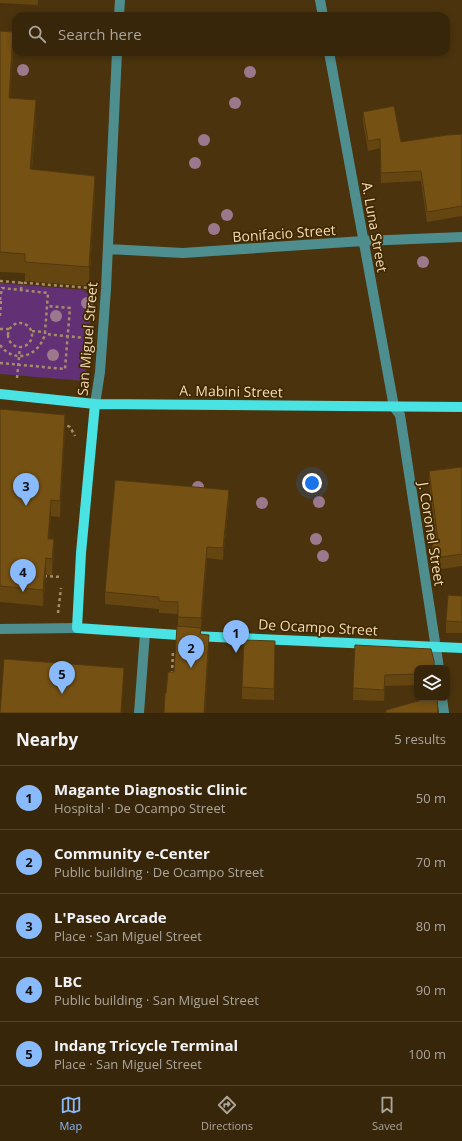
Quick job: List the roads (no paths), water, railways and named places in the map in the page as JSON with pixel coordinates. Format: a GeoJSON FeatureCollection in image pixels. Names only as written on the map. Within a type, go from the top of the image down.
{"type":"FeatureCollection","features":[{"type":"Feature","properties":{"kind":"main road","name":"A. Mabini Street"},"geometry":{"type":"LineString","coordinates":[[0,394],[94,404],[462,407]]}},
{"type":"Feature","properties":{"kind":"main road","name":"San Miguel Street"},"geometry":{"type":"LineString","coordinates":[[78,628],[82,553],[94,404]]}},
{"type":"Feature","properties":{"kind":"main road","name":"De Ocampo Street"},"geometry":{"type":"LineString","coordinates":[[78,628],[145,633],[462,648]]}},
{"type":"Feature","properties":{"kind":"street"},"geometry":{"type":"LineString","coordinates":[[119,12],[120,0]]}},
{"type":"Feature","properties":{"kind":"street"},"geometry":{"type":"LineString","coordinates":[[320,0],[322,12]]}},
{"type":"Feature","properties":{"kind":"street","name":"San Miguel Street"},"geometry":{"type":"LineString","coordinates":[[94,404],[100,372],[103,339],[117,56]]}},
{"type":"Feature","properties":{"kind":"street","name":"A. Luna Street"},"geometry":{"type":"LineString","coordinates":[[330,56],[394,407]]}},
{"type":"Feature","properties":{"kind":"street","name":"Bonifacio Street"},"geometry":{"type":"LineString","coordinates":[[108,249],[183,253],[363,241],[462,237]]}},
{"type":"Feature","properties":{"kind":"street","name":"J. Coronel Street"},"geometry":{"type":"LineString","coordinates":[[394,407],[400,415],[438,665]]}},
{"type":"Feature","properties":{"kind":"street"},"geometry":{"type":"LineString","coordinates":[[0,629],[78,628]]}},
{"type":"Feature","properties":{"kind":"street"},"geometry":{"type":"LineString","coordinates":[[139,713],[145,633]]}},
{"type":"Feature","properties":{"kind":"street"},"geometry":{"type":"LineString","coordinates":[[442,701],[444,713]]}},
{"type":"Feature","properties":{"kind":"place","name":"L'Paseo Arcade"},"geometry":{"type":"Point","coordinates":[26,506]}},
{"type":"Feature","properties":{"kind":"place","name":"LBC"},"geometry":{"type":"Point","coordinates":[23,592]}},
{"type":"Feature","properties":{"kind":"place","name":"Magante Diagnostic Clinic"},"geometry":{"type":"Point","coordinates":[236,653]}},
{"type":"Feature","properties":{"kind":"place","name":"Community e-Center"},"geometry":{"type":"Point","coordinates":[191,668]}},
{"type":"Feature","properties":{"kind":"place","name":"Indang Tricycle Terminal"},"geometry":{"type":"Point","coordinates":[62,694]}}]}
